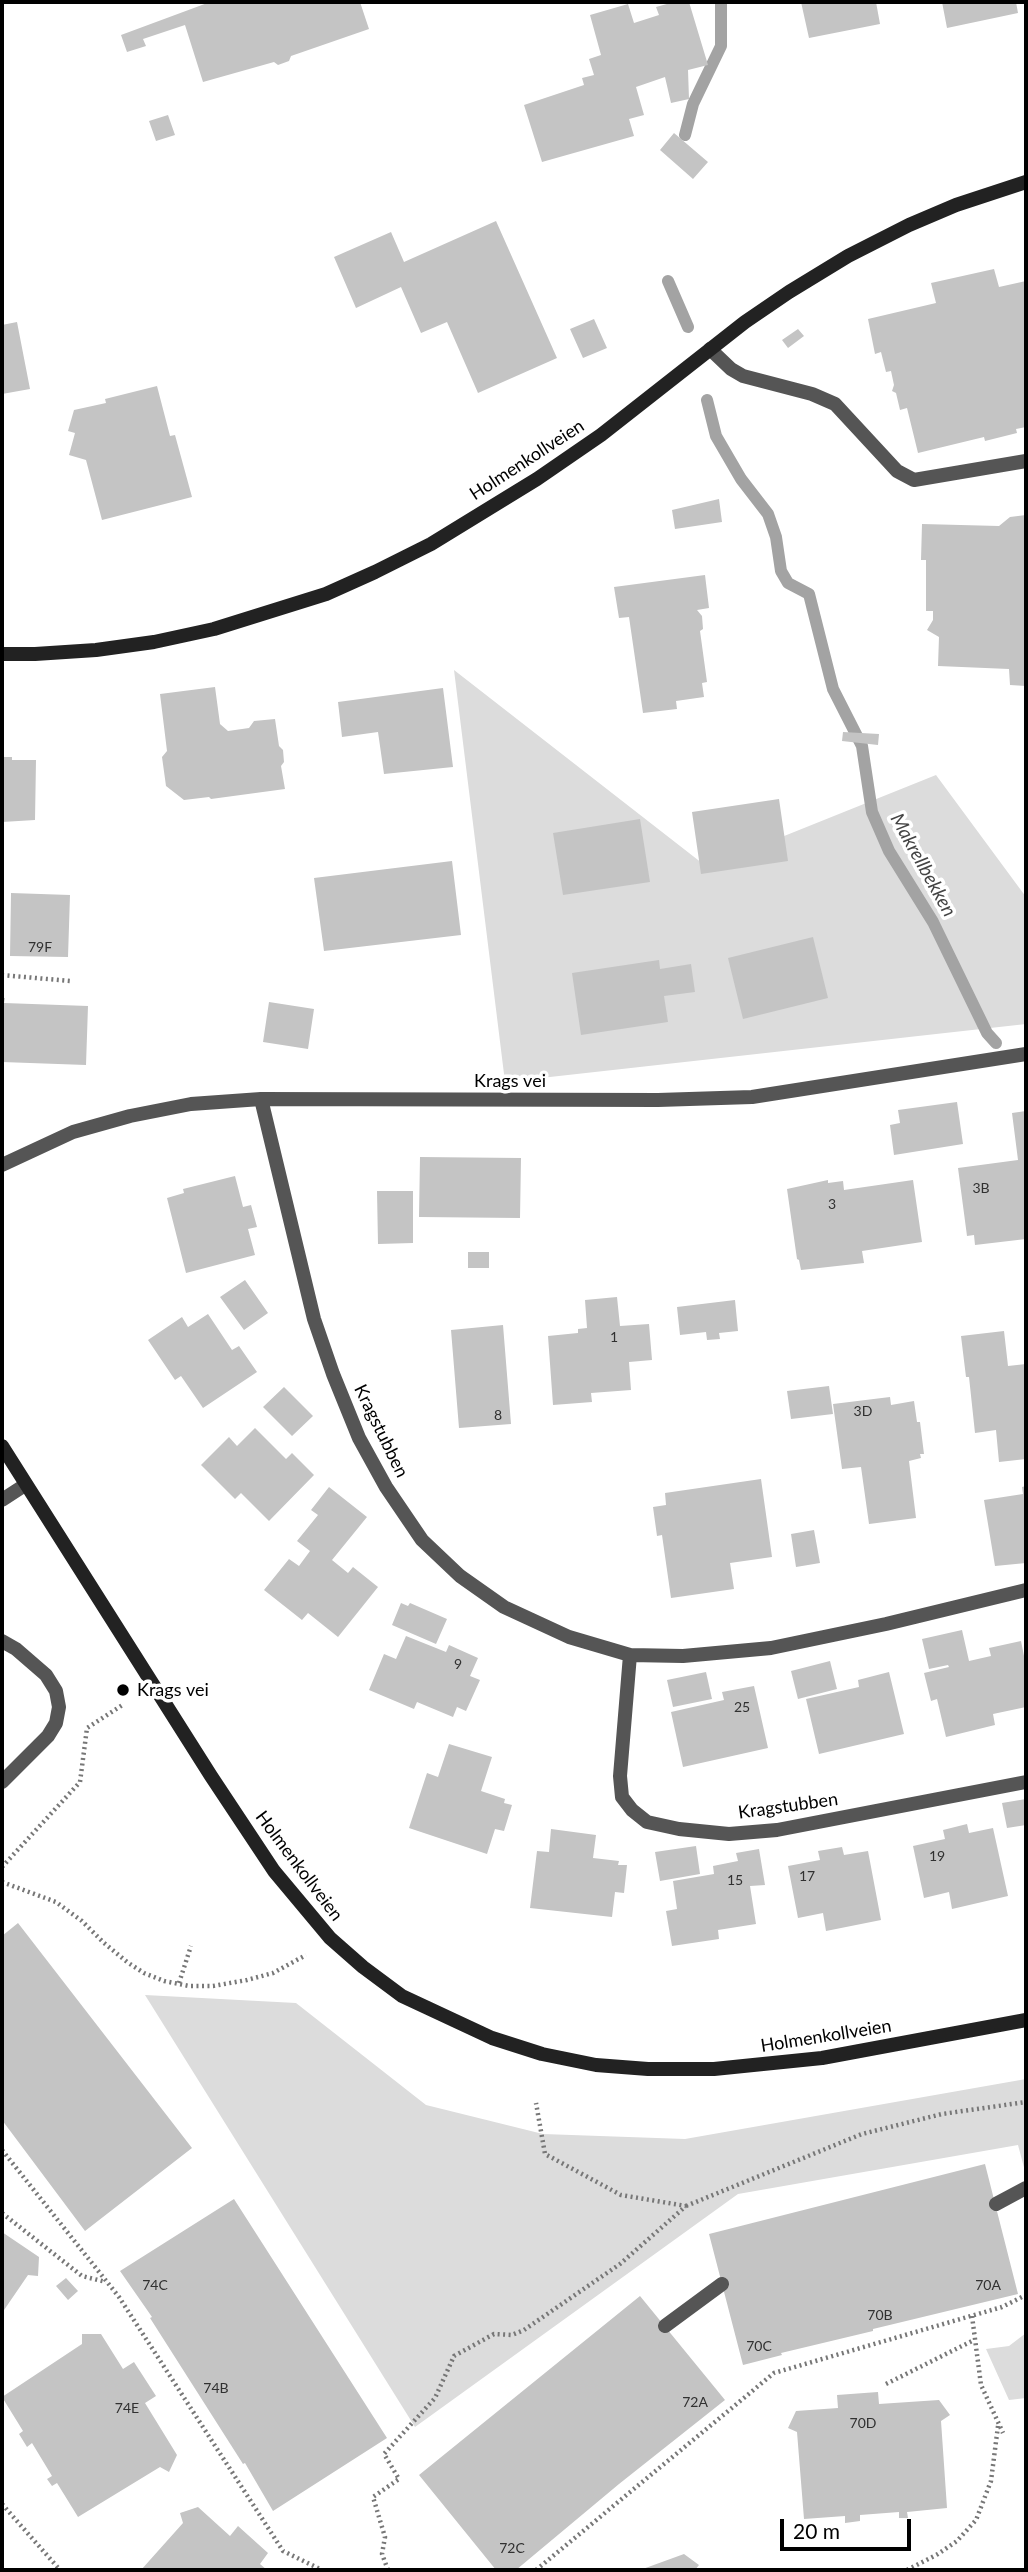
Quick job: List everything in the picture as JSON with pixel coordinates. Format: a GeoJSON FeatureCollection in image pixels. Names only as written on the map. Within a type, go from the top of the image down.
{"type":"FeatureCollection","features":[{"type":"Feature","properties":{"kind":"main road","name":"Holmenkollveien"},"geometry":{"type":"LineString","coordinates":[[2,653],[96,650],[155,642],[214,629],[326,594],[431,544],[537,479],[601,435],[710,349],[789,292],[848,256],[909,225],[957,205],[1026,183]]}},
{"type":"Feature","properties":{"kind":"main road","name":"Holmenkollveien"},"geometry":{"type":"LineString","coordinates":[[2,1446],[274,1871],[330,1938],[402,1996],[492,2038],[542,2054],[596,2065],[648,2069],[714,2069],[822,2058],[1026,2020]]}},
{"type":"Feature","properties":{"kind":"street"},"geometry":{"type":"LineString","coordinates":[[710,349],[731,369],[743,376],[812,394],[835,404],[897,471],[914,480],[1026,461]]}},
{"type":"Feature","properties":{"kind":"street","name":"Krags vei"},"geometry":{"type":"LineString","coordinates":[[2,1165],[73,1132],[130,1116],[191,1104],[261,1098],[606,1100],[752,1097],[1026,1055]]}},
{"type":"Feature","properties":{"kind":"street","name":"Kragstubben"},"geometry":{"type":"LineString","coordinates":[[261,1098],[314,1319],[359,1438],[386,1487],[422,1540],[460,1576],[505,1606],[569,1637],[629,1656],[683,1656],[771,1648],[886,1624],[1026,1590]]}},
{"type":"Feature","properties":{"kind":"street"},"geometry":{"type":"LineString","coordinates":[[2,1500],[25,1485]]}},
{"type":"Feature","properties":{"kind":"street"},"geometry":{"type":"LineString","coordinates":[[2,1641],[16,1649],[46,1675],[56,1691],[59,1707],[57,1723],[48,1736],[2,1782]]}},
{"type":"Feature","properties":{"kind":"street","name":"Kragstubben"},"geometry":{"type":"LineString","coordinates":[[629,1656],[620,1776],[622,1797],[632,1810],[648,1822],[679,1829],[729,1834],[777,1830],[1026,1782]]}},
{"type":"Feature","properties":{"kind":"street"},"geometry":{"type":"LineString","coordinates":[[996,2204],[1026,2188]]}},
{"type":"Feature","properties":{"kind":"street"},"geometry":{"type":"LineString","coordinates":[[665,2326],[722,2284]]}},
{"type":"Feature","properties":{"kind":"path"},"geometry":{"type":"LineString","coordinates":[[2,975],[70,981]]}},
{"type":"Feature","properties":{"kind":"path"},"geometry":{"type":"LineString","coordinates":[[2,1867],[80,1782],[87,1728],[124,1704]]}},
{"type":"Feature","properties":{"kind":"path"},"geometry":{"type":"LineString","coordinates":[[2,1882],[56,1902],[144,1973],[179,1983],[213,1986],[260,1977],[294,1963],[330,1938]]}},
{"type":"Feature","properties":{"kind":"path"},"geometry":{"type":"LineString","coordinates":[[179,1983],[191,1947]]}},
{"type":"Feature","properties":{"kind":"path"},"geometry":{"type":"LineString","coordinates":[[388,2570],[382,2554],[385,2537],[373,2497],[399,2479],[384,2454],[435,2398],[454,2356],[494,2334],[512,2335],[524,2330],[620,2264],[686,2206],[862,2134],[942,2114],[1026,2102]]}},
{"type":"Feature","properties":{"kind":"path"},"geometry":{"type":"LineString","coordinates":[[536,2103],[545,2154],[621,2195],[686,2206]]}},
{"type":"Feature","properties":{"kind":"path"},"geometry":{"type":"LineString","coordinates":[[2,2150],[107,2282],[283,2551],[322,2570]]}},
{"type":"Feature","properties":{"kind":"path"},"geometry":{"type":"LineString","coordinates":[[2,2213],[82,2276],[107,2282]]}},
{"type":"Feature","properties":{"kind":"path"},"geometry":{"type":"LineString","coordinates":[[536,2570],[774,2373],[1002,2307],[1026,2295]]}},
{"type":"Feature","properties":{"kind":"path"},"geometry":{"type":"LineString","coordinates":[[972,2316],[981,2385],[1003,2434]]}},
{"type":"Feature","properties":{"kind":"path"},"geometry":{"type":"LineString","coordinates":[[886,2384],[974,2340]]}},
{"type":"Feature","properties":{"kind":"path"},"geometry":{"type":"LineString","coordinates":[[907,2570],[948,2547],[976,2520],[991,2481],[998,2426]]}},
{"type":"Feature","properties":{"kind":"path"},"geometry":{"type":"LineString","coordinates":[[2,2504],[60,2570]]}},
{"type":"Feature","properties":{"kind":"shaded area"},"geometry":{"type":"Polygon","coordinates":[[[454,670],[707,867],[936,775],[1026,897],[1026,1024],[505,1082],[454,670]]]}},
{"type":"Feature","properties":{"kind":"shaded area"},"geometry":{"type":"Polygon","coordinates":[[[145,1995],[296,2003],[426,2105],[543,2134],[685,2139],[1026,2079],[1026,2175],[1018,2145],[738,2194],[415,2427],[145,1995]]]}},
{"type":"Feature","properties":{"kind":"shaded area"},"geometry":{"type":"Polygon","coordinates":[[[1026,2333],[1026,2398],[1009,2400],[986,2349],[1009,2346],[1026,2333]]]}},
{"type":"Feature","properties":{"kind":"building"},"geometry":{"type":"Polygon","coordinates":[[[210,2],[360,2],[369,29],[291,56],[289,61],[278,65],[274,62],[203,82],[185,25],[143,39],[146,46],[127,52],[121,35],[210,2]]]}},
{"type":"Feature","properties":{"kind":"building"},"geometry":{"type":"Polygon","coordinates":[[[674,2],[689,2],[708,65],[688,70],[689,99],[671,103],[665,77],[636,87],[644,115],[629,119],[634,136],[542,162],[524,105],[584,85],[582,78],[594,75],[589,59],[601,55],[590,15],[628,4],[634,23],[659,15],[656,7],[674,2]]]}},
{"type":"Feature","properties":{"kind":"building"},"geometry":{"type":"Polygon","coordinates":[[[801,2],[876,2],[880,24],[809,38],[801,2]]]}},
{"type":"Feature","properties":{"kind":"building"},"geometry":{"type":"Polygon","coordinates":[[[942,2],[1016,2],[1018,13],[947,28],[942,2]]]}},
{"type":"Feature","properties":{"kind":"building"},"geometry":{"type":"Polygon","coordinates":[[[168,115],[175,135],[156,141],[149,121],[168,115]]]}},
{"type":"Feature","properties":{"kind":"building"},"geometry":{"type":"Polygon","coordinates":[[[674,133],[708,162],[693,179],[660,150],[674,133]]]}},
{"type":"Feature","properties":{"kind":"building"},"geometry":{"type":"Polygon","coordinates":[[[496,221],[557,358],[478,393],[447,322],[421,333],[401,287],[356,308],[334,257],[391,232],[404,262],[496,221]]]}},
{"type":"Feature","properties":{"kind":"building"},"geometry":{"type":"Polygon","coordinates":[[[994,269],[999,287],[1026,281],[1026,427],[1016,429],[1017,433],[985,441],[984,437],[918,453],[907,408],[900,410],[896,393],[892,391],[894,385],[891,371],[886,372],[881,352],[875,354],[868,319],[936,303],[931,283],[994,269]]]}},
{"type":"Feature","properties":{"kind":"building"},"geometry":{"type":"Polygon","coordinates":[[[594,319],[607,348],[583,358],[570,329],[594,319]]]}},
{"type":"Feature","properties":{"kind":"building"},"geometry":{"type":"Polygon","coordinates":[[[17,322],[30,389],[2,394],[2,325],[17,322]]]}},
{"type":"Feature","properties":{"kind":"building"},"geometry":{"type":"Polygon","coordinates":[[[798,329],[804,336],[788,348],[782,340],[798,329]]]}},
{"type":"Feature","properties":{"kind":"building"},"geometry":{"type":"Polygon","coordinates":[[[157,386],[170,436],[175,435],[192,497],[102,520],[86,460],[69,455],[75,433],[68,431],[74,410],[106,403],[105,399],[157,386]]]}},
{"type":"Feature","properties":{"kind":"building"},"geometry":{"type":"Polygon","coordinates":[[[719,499],[722,522],[675,529],[672,510],[719,499]]]}},
{"type":"Feature","properties":{"kind":"building"},"geometry":{"type":"Polygon","coordinates":[[[1026,515],[1026,686],[1010,685],[1009,669],[938,666],[939,637],[927,630],[933,620],[933,611],[926,611],[926,560],[921,560],[922,524],[999,526],[1010,517],[1026,515]]]}},
{"type":"Feature","properties":{"kind":"building"},"geometry":{"type":"Polygon","coordinates":[[[705,575],[709,608],[697,610],[702,616],[703,629],[700,631],[707,682],[702,683],[704,697],[676,701],[677,709],[643,713],[629,617],[619,618],[614,587],[705,575]]]}},
{"type":"Feature","properties":{"kind":"building"},"geometry":{"type":"Polygon","coordinates":[[[215,687],[220,724],[228,731],[249,728],[254,721],[275,719],[279,746],[283,750],[284,762],[281,766],[285,789],[184,800],[166,786],[162,757],[167,751],[160,694],[215,687]]]}},
{"type":"Feature","properties":{"kind":"building"},"geometry":{"type":"Polygon","coordinates":[[[443,688],[453,767],[384,774],[378,732],[342,737],[338,702],[443,688]]]}},
{"type":"Feature","properties":{"kind":"building"},"geometry":{"type":"Polygon","coordinates":[[[843,732],[879,734],[878,745],[842,741],[843,732]]]}},
{"type":"Feature","properties":{"kind":"building"},"geometry":{"type":"Polygon","coordinates":[[[2,757],[12,757],[12,760],[36,760],[35,820],[2,822],[2,757]]]}},
{"type":"Feature","properties":{"kind":"building"},"geometry":{"type":"Polygon","coordinates":[[[779,799],[788,861],[701,874],[692,812],[779,799]]]}},
{"type":"Feature","properties":{"kind":"building"},"geometry":{"type":"Polygon","coordinates":[[[640,819],[650,882],[563,895],[553,833],[640,819]]]}},
{"type":"Feature","properties":{"kind":"building"},"geometry":{"type":"Polygon","coordinates":[[[452,861],[461,935],[324,951],[314,878],[452,861]]]}},
{"type":"Feature","properties":{"kind":"building"},"geometry":{"type":"Polygon","coordinates":[[[11,893],[70,895],[68,957],[10,956],[11,893]]]}},
{"type":"Feature","properties":{"kind":"building"},"geometry":{"type":"Polygon","coordinates":[[[813,937],[828,998],[743,1019],[728,958],[813,937]]]}},
{"type":"Feature","properties":{"kind":"building"},"geometry":{"type":"Polygon","coordinates":[[[659,960],[660,969],[691,964],[695,992],[664,996],[668,1022],[581,1035],[572,973],[659,960]]]}},
{"type":"Feature","properties":{"kind":"building"},"geometry":{"type":"Polygon","coordinates":[[[2,998],[5,998],[4,1003],[88,1006],[86,1065],[2,1062],[2,998]]]}},
{"type":"Feature","properties":{"kind":"building"},"geometry":{"type":"Polygon","coordinates":[[[269,1002],[314,1009],[308,1049],[263,1042],[269,1002]]]}},
{"type":"Feature","properties":{"kind":"building"},"geometry":{"type":"Polygon","coordinates":[[[957,1102],[963,1144],[894,1155],[890,1125],[900,1123],[898,1110],[957,1102]]]}},
{"type":"Feature","properties":{"kind":"building"},"geometry":{"type":"Polygon","coordinates":[[[1026,1111],[1026,1239],[975,1245],[974,1235],[967,1236],[958,1168],[1018,1160],[1012,1113],[1026,1111]]]}},
{"type":"Feature","properties":{"kind":"building"},"geometry":{"type":"Polygon","coordinates":[[[420,1157],[521,1158],[520,1218],[419,1217],[420,1157]]]}},
{"type":"Feature","properties":{"kind":"building"},"geometry":{"type":"Polygon","coordinates":[[[235,1176],[243,1207],[251,1205],[257,1227],[248,1229],[255,1255],[186,1273],[167,1198],[184,1193],[183,1189],[235,1176]]]}},
{"type":"Feature","properties":{"kind":"building"},"geometry":{"type":"Polygon","coordinates":[[[828,1180],[828,1183],[843,1181],[844,1190],[913,1180],[922,1242],[862,1251],[864,1263],[801,1270],[787,1189],[828,1180]]]}},
{"type":"Feature","properties":{"kind":"building"},"geometry":{"type":"Polygon","coordinates":[[[377,1191],[413,1191],[413,1243],[378,1244],[377,1191]]]}},
{"type":"Feature","properties":{"kind":"building"},"geometry":{"type":"Polygon","coordinates":[[[468,1252],[489,1252],[489,1268],[468,1268],[468,1252]]]}},
{"type":"Feature","properties":{"kind":"building"},"geometry":{"type":"Polygon","coordinates":[[[245,1280],[268,1313],[244,1330],[220,1297],[245,1280]]]}},
{"type":"Feature","properties":{"kind":"building"},"geometry":{"type":"Polygon","coordinates":[[[617,1297],[620,1326],[649,1324],[652,1360],[629,1362],[631,1390],[591,1393],[592,1402],[553,1405],[548,1336],[578,1333],[578,1329],[587,1328],[585,1300],[617,1297]]]}},
{"type":"Feature","properties":{"kind":"building"},"geometry":{"type":"Polygon","coordinates":[[[735,1300],[738,1331],[719,1333],[720,1339],[707,1340],[706,1332],[680,1335],[677,1307],[735,1300]]]}},
{"type":"Feature","properties":{"kind":"building"},"geometry":{"type":"Polygon","coordinates":[[[208,1314],[232,1350],[239,1346],[257,1372],[203,1408],[181,1376],[175,1380],[148,1340],[182,1317],[188,1327],[208,1314]]]}},
{"type":"Feature","properties":{"kind":"building"},"geometry":{"type":"Polygon","coordinates":[[[503,1325],[511,1424],[459,1428],[451,1330],[503,1325]]]}},
{"type":"Feature","properties":{"kind":"building"},"geometry":{"type":"Polygon","coordinates":[[[1004,1331],[1008,1366],[1026,1364],[1026,1459],[999,1462],[996,1430],[975,1433],[961,1336],[1004,1331]]]}},
{"type":"Feature","properties":{"kind":"building"},"geometry":{"type":"Polygon","coordinates":[[[829,1386],[833,1414],[791,1419],[787,1391],[829,1386]]]}},
{"type":"Feature","properties":{"kind":"building"},"geometry":{"type":"Polygon","coordinates":[[[284,1387],[313,1416],[292,1436],[263,1407],[284,1387]]]}},
{"type":"Feature","properties":{"kind":"building"},"geometry":{"type":"Polygon","coordinates":[[[890,1397],[891,1405],[914,1401],[917,1422],[920,1422],[924,1454],[920,1454],[921,1458],[909,1461],[916,1518],[869,1524],[861,1467],[842,1469],[833,1404],[890,1397]]]}},
{"type":"Feature","properties":{"kind":"building"},"geometry":{"type":"Polygon","coordinates":[[[255,1428],[286,1459],[292,1453],[314,1475],[269,1521],[241,1493],[235,1499],[201,1465],[229,1437],[237,1446],[255,1428]]]}},
{"type":"Feature","properties":{"kind":"building"},"geometry":{"type":"Polygon","coordinates":[[[761,1479],[772,1557],[730,1563],[734,1589],[671,1598],[662,1535],[657,1536],[653,1507],[666,1505],[665,1493],[761,1479]]]}},
{"type":"Feature","properties":{"kind":"building"},"geometry":{"type":"Polygon","coordinates":[[[1026,1486],[1026,1563],[995,1566],[984,1500],[1023,1494],[1022,1487],[1026,1486]]]}},
{"type":"Feature","properties":{"kind":"building"},"geometry":{"type":"Polygon","coordinates":[[[329,1487],[367,1517],[332,1560],[348,1573],[353,1567],[378,1587],[338,1637],[308,1613],[302,1620],[264,1590],[289,1559],[299,1566],[310,1551],[297,1541],[318,1515],[311,1510],[329,1487]]]}},
{"type":"Feature","properties":{"kind":"building"},"geometry":{"type":"Polygon","coordinates":[[[814,1530],[820,1563],[796,1567],[791,1534],[814,1530]]]}},
{"type":"Feature","properties":{"kind":"building"},"geometry":{"type":"Polygon","coordinates":[[[401,1603],[408,1606],[410,1603],[447,1619],[436,1644],[392,1625],[401,1603]]]}},
{"type":"Feature","properties":{"kind":"building"},"geometry":{"type":"Polygon","coordinates":[[[962,1630],[969,1661],[991,1656],[989,1648],[1021,1641],[1026,1666],[1026,1707],[993,1714],[995,1725],[946,1737],[937,1699],[931,1701],[924,1673],[949,1667],[929,1669],[922,1639],[962,1630]]]}},
{"type":"Feature","properties":{"kind":"building"},"geometry":{"type":"Polygon","coordinates":[[[406,1636],[446,1652],[449,1645],[478,1658],[470,1676],[480,1680],[466,1711],[457,1707],[453,1717],[417,1702],[414,1709],[369,1690],[384,1654],[396,1659],[406,1636]]]}},
{"type":"Feature","properties":{"kind":"building"},"geometry":{"type":"Polygon","coordinates":[[[830,1661],[837,1689],[798,1699],[791,1671],[830,1661]]]}},
{"type":"Feature","properties":{"kind":"building"},"geometry":{"type":"Polygon","coordinates":[[[706,1672],[712,1699],[673,1707],[667,1680],[706,1672]]]}},
{"type":"Feature","properties":{"kind":"building"},"geometry":{"type":"Polygon","coordinates":[[[889,1672],[904,1734],[819,1754],[806,1699],[859,1687],[858,1680],[889,1672]]]}},
{"type":"Feature","properties":{"kind":"building"},"geometry":{"type":"Polygon","coordinates":[[[754,1686],[768,1748],[683,1767],[671,1712],[724,1700],[722,1692],[754,1686]]]}},
{"type":"Feature","properties":{"kind":"building"},"geometry":{"type":"Polygon","coordinates":[[[449,1744],[492,1757],[481,1791],[505,1799],[504,1803],[512,1805],[504,1831],[495,1829],[487,1854],[409,1828],[427,1773],[438,1777],[449,1744]]]}},
{"type":"Feature","properties":{"kind":"building"},"geometry":{"type":"Polygon","coordinates":[[[1026,1799],[1026,1825],[1007,1828],[1002,1803],[1026,1799]]]}},
{"type":"Feature","properties":{"kind":"building"},"geometry":{"type":"Polygon","coordinates":[[[967,1824],[969,1833],[993,1828],[1008,1896],[952,1909],[949,1892],[924,1898],[913,1846],[945,1839],[943,1830],[967,1824]]]}},
{"type":"Feature","properties":{"kind":"building"},"geometry":{"type":"Polygon","coordinates":[[[551,1829],[596,1835],[593,1858],[619,1861],[618,1865],[627,1865],[624,1893],[615,1892],[612,1917],[530,1908],[537,1851],[549,1852],[551,1829]]]}},
{"type":"Feature","properties":{"kind":"building"},"geometry":{"type":"Polygon","coordinates":[[[696,1846],[700,1874],[660,1881],[655,1852],[696,1846]]]}},
{"type":"Feature","properties":{"kind":"building"},"geometry":{"type":"Polygon","coordinates":[[[842,1847],[844,1855],[868,1851],[881,1920],[826,1931],[823,1913],[798,1918],[788,1866],[820,1860],[818,1851],[842,1847]]]}},
{"type":"Feature","properties":{"kind":"building"},"geometry":{"type":"Polygon","coordinates":[[[759,1849],[765,1885],[750,1886],[756,1924],[718,1930],[719,1939],[672,1946],[666,1911],[677,1909],[673,1881],[714,1874],[713,1866],[738,1861],[736,1853],[759,1849]]]}},
{"type":"Feature","properties":{"kind":"building"},"geometry":{"type":"Polygon","coordinates":[[[18,1923],[192,2148],[85,2231],[2,2120],[2,1936],[18,1923]]]}},
{"type":"Feature","properties":{"kind":"building"},"geometry":{"type":"Polygon","coordinates":[[[985,2164],[1018,2294],[873,2329],[743,2365],[709,2234],[985,2164]]]}},
{"type":"Feature","properties":{"kind":"building"},"geometry":{"type":"Polygon","coordinates":[[[234,2199],[387,2438],[273,2511],[245,2463],[243,2464],[150,2318],[152,2317],[120,2271],[234,2199]]]}},
{"type":"Feature","properties":{"kind":"building"},"geometry":{"type":"Polygon","coordinates":[[[2,2232],[39,2257],[38,2276],[28,2275],[2,2313],[2,2232]]]}},
{"type":"Feature","properties":{"kind":"building"},"geometry":{"type":"Polygon","coordinates":[[[66,2278],[78,2291],[68,2300],[56,2286],[66,2278]]]}},
{"type":"Feature","properties":{"kind":"building"},"geometry":{"type":"Polygon","coordinates":[[[640,2296],[725,2400],[516,2570],[496,2570],[419,2475],[640,2296]]]}},
{"type":"Feature","properties":{"kind":"building"},"geometry":{"type":"Polygon","coordinates":[[[82,2334],[101,2334],[123,2369],[134,2362],[156,2396],[145,2403],[177,2455],[169,2472],[160,2467],[78,2517],[57,2483],[52,2486],[47,2479],[52,2476],[32,2443],[27,2447],[19,2434],[23,2431],[2,2397],[82,2344],[82,2334]]]}},
{"type":"Feature","properties":{"kind":"building"},"geometry":{"type":"Polygon","coordinates":[[[878,2392],[879,2404],[939,2400],[950,2415],[941,2421],[947,2508],[907,2512],[908,2518],[899,2518],[899,2512],[860,2515],[860,2521],[845,2523],[845,2516],[804,2519],[797,2432],[788,2428],[796,2411],[838,2408],[837,2395],[878,2392]]]}},
{"type":"Feature","properties":{"kind":"building"},"geometry":{"type":"Polygon","coordinates":[[[198,2507],[230,2536],[238,2526],[268,2553],[260,2564],[267,2570],[141,2570],[183,2523],[180,2513],[198,2507]]]}},
{"type":"Feature","properties":{"kind":"building"},"geometry":{"type":"Polygon","coordinates":[[[684,2554],[699,2565],[695,2570],[640,2570],[684,2554]]]}},
{"type":"Feature","properties":{"kind":"waterway","name":"Makrellbekken"},"geometry":{"type":"LineString","coordinates":[[685,135],[693,104],[721,46],[721,2]]}},
{"type":"Feature","properties":{"kind":"waterway","name":"Makrellbekken"},"geometry":{"type":"LineString","coordinates":[[668,281],[688,327]]}},
{"type":"Feature","properties":{"kind":"waterway","name":"Makrellbekken"},"geometry":{"type":"LineString","coordinates":[[707,400],[716,436],[741,479],[768,514],[776,537],[781,571],[788,583],[809,594],[833,689],[862,746],[872,812],[889,851],[933,922],[987,1033],[996,1043]]}},
{"type":"Feature","properties":{"kind":"place","name":"Krags vei"},"geometry":{"type":"Point","coordinates":[123,1690]}}]}
